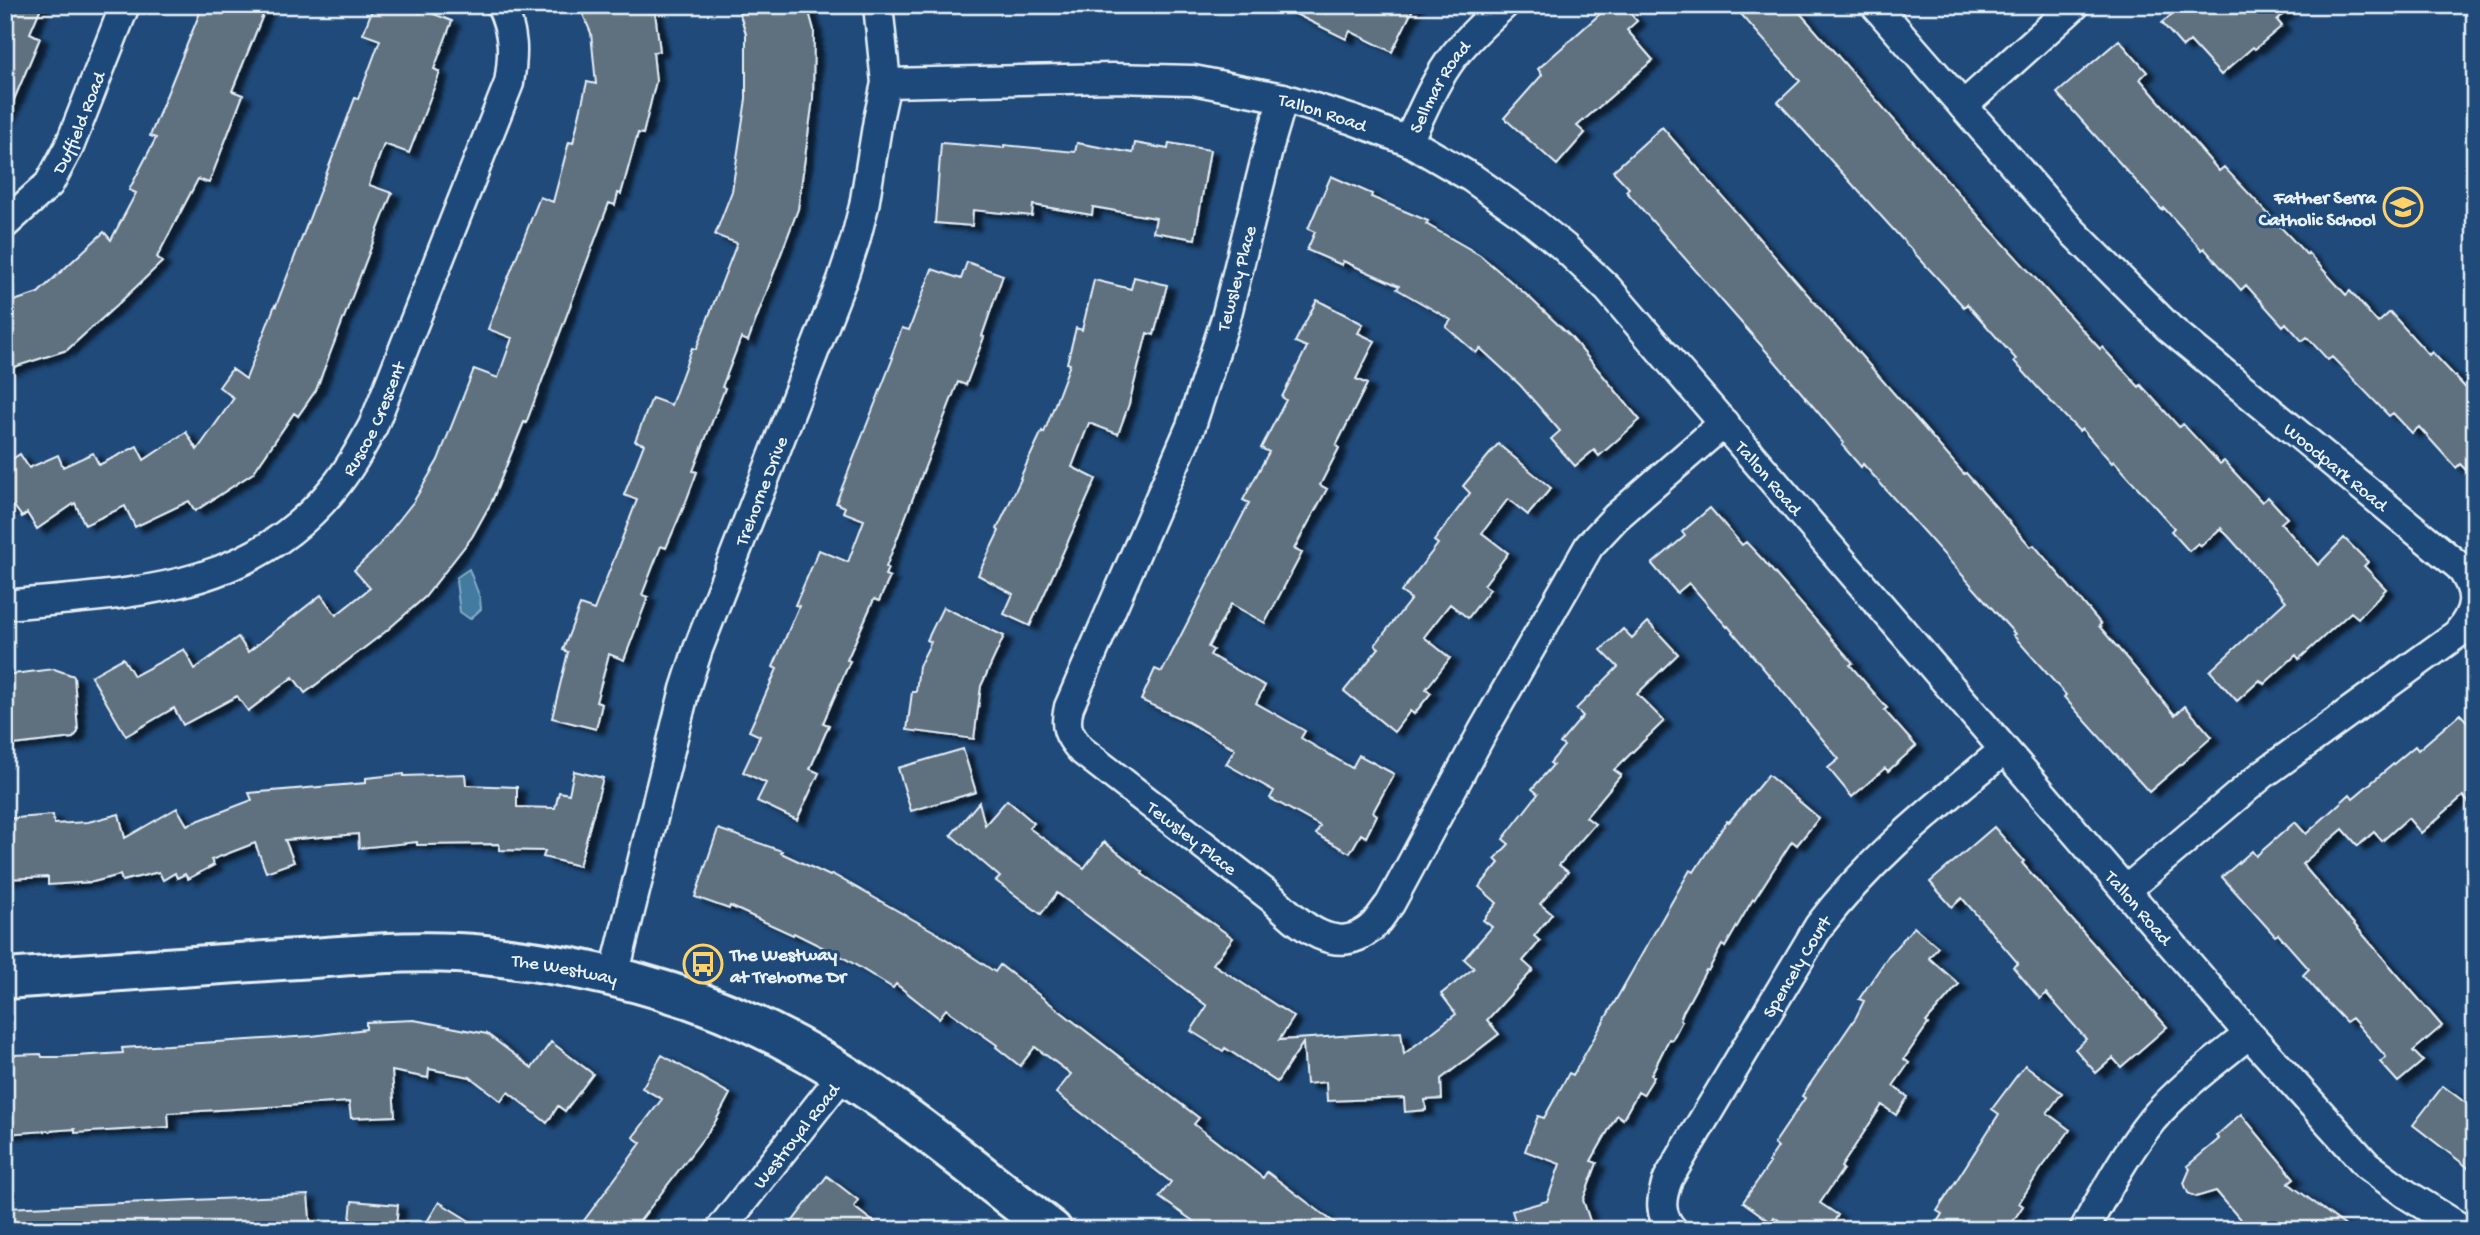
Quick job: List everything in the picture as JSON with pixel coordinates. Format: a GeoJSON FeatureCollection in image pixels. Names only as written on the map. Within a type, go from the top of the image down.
{"type":"FeatureCollection","features":[{"type":"Feature","properties":{"kind":"main road","name":"The Westway"},"geometry":{"type":"LineString","coordinates":[[5,979],[410,953],[481,955],[547,963],[614,976],[666,991],[742,1019],[794,1044],[844,1073],[1052,1230]]}},
{"type":"Feature","properties":{"kind":"street","name":"Duffield Road"},"geometry":{"type":"LineString","coordinates":[[5,224],[49,184],[69,148],[125,5]]}},
{"type":"Feature","properties":{"kind":"street","name":"Ruscoe Crescent"},"geometry":{"type":"LineString","coordinates":[[5,606],[148,591],[187,583],[231,567],[269,546],[306,517],[332,490],[373,426],[509,83],[513,54],[510,27],[501,5]]}},
{"type":"Feature","properties":{"kind":"street","name":"Trehorne Drive"},"geometry":{"type":"LineString","coordinates":[[614,976],[691,669],[855,242],[887,83],[878,5]]}},
{"type":"Feature","properties":{"kind":"street","name":"Sellmar Road"},"geometry":{"type":"LineString","coordinates":[[1408,141],[1441,74],[1453,57],[1504,5]]}},
{"type":"Feature","properties":{"kind":"street","name":"Woodpark Road"},"geometry":{"type":"LineString","coordinates":[[1875,5],[2073,231],[2169,328],[2460,567],[2468,577],[2474,598],[2469,620],[2457,634],[2262,775],[2126,891]]}},
{"type":"Feature","properties":{"kind":"street"},"geometry":{"type":"LineString","coordinates":[[1963,106],[2075,5]]}},
{"type":"Feature","properties":{"kind":"street","name":"Tallon Road"},"geometry":{"type":"LineString","coordinates":[[887,83],[1112,78],[1193,80],[1283,98],[1408,141],[1472,178],[1523,214],[1564,247],[1608,289],[2249,1034],[2367,1165],[2406,1194],[2464,1230]]}},
{"type":"Feature","properties":{"kind":"street","name":"Tewsley Place"},"geometry":{"type":"LineString","coordinates":[[1283,98],[1226,318],[1191,426],[1069,707],[1066,721],[1070,738],[1081,750],[1273,899],[1290,916],[1320,935],[1338,941],[1352,940],[1373,926],[1390,904],[1483,731],[1589,546],[1616,517],[1724,424]]}},
{"type":"Feature","properties":{"kind":"street","name":"Spencely Court"},"geometry":{"type":"LineString","coordinates":[[1674,1230],[1667,1223],[1660,1200],[1668,1178],[1819,926],[1846,890],[1877,858],[2004,750]]}},
{"type":"Feature","properties":{"kind":"street"},"geometry":{"type":"LineString","coordinates":[[2084,1230],[2113,1177],[2154,1118],[2175,1096],[2249,1034]]}},
{"type":"Feature","properties":{"kind":"street","name":"Westroyal Road"},"geometry":{"type":"LineString","coordinates":[[720,1230],[844,1073]]}},
{"type":"Feature","properties":{"kind":"water"},"geometry":{"type":"Polygon","coordinates":[[[469,569],[480,598],[481,609],[470,619],[460,612],[456,581],[457,577],[469,569]]]}},
{"type":"Feature","properties":{"kind":"building"},"geometry":{"type":"Polygon","coordinates":[[[5,5],[42,5],[30,33],[40,38],[5,121],[5,5]]]}},
{"type":"Feature","properties":{"kind":"building"},"geometry":{"type":"Polygon","coordinates":[[[203,5],[267,5],[232,91],[243,95],[209,183],[198,179],[157,257],[162,262],[117,305],[67,350],[5,370],[5,304],[38,293],[104,232],[111,240],[136,193],[129,190],[156,138],[150,136],[203,5]]]}},
{"type":"Feature","properties":{"kind":"building"},"geometry":{"type":"Polygon","coordinates":[[[374,5],[401,5],[420,13],[421,9],[452,21],[434,69],[440,72],[409,153],[384,144],[369,185],[392,193],[316,390],[298,416],[294,413],[253,473],[195,511],[189,501],[135,527],[125,506],[85,525],[75,503],[37,529],[27,513],[22,517],[14,506],[5,512],[5,464],[20,454],[29,468],[58,455],[63,467],[93,453],[99,465],[137,446],[144,460],[186,432],[197,450],[234,398],[219,387],[232,369],[246,379],[276,306],[355,98],[358,99],[380,40],[363,34],[374,5]]]}},
{"type":"Feature","properties":{"kind":"building"},"geometry":{"type":"Polygon","coordinates":[[[579,5],[654,5],[660,51],[653,52],[656,81],[643,134],[638,133],[621,194],[618,193],[615,205],[609,203],[526,423],[524,422],[492,501],[472,537],[425,597],[385,632],[305,693],[293,677],[248,711],[237,696],[183,725],[174,708],[126,736],[91,676],[123,658],[134,676],[184,649],[195,669],[238,637],[248,652],[321,595],[336,615],[370,588],[354,570],[376,549],[414,501],[438,460],[474,369],[498,378],[512,338],[488,329],[540,197],[553,202],[569,142],[573,143],[587,82],[596,84],[591,33],[579,5]]]}},
{"type":"Feature","properties":{"kind":"building"},"geometry":{"type":"Polygon","coordinates":[[[737,5],[807,5],[814,30],[813,99],[798,209],[748,341],[741,338],[722,387],[725,388],[693,471],[697,472],[666,548],[661,546],[642,595],[648,597],[624,660],[609,654],[596,702],[602,704],[596,729],[552,718],[568,652],[563,650],[580,605],[594,610],[637,500],[624,495],[644,444],[635,441],[652,398],[671,405],[737,243],[715,235],[732,191],[746,99],[746,34],[737,5]]]}},
{"type":"Feature","properties":{"kind":"building"},"geometry":{"type":"Polygon","coordinates":[[[1277,5],[1415,5],[1392,52],[1350,31],[1346,39],[1277,5]]]}},
{"type":"Feature","properties":{"kind":"building"},"geometry":{"type":"Polygon","coordinates":[[[1610,5],[1623,5],[1637,21],[1627,30],[1653,60],[1577,126],[1585,133],[1557,165],[1504,118],[1542,75],[1538,69],[1610,5]]]}},
{"type":"Feature","properties":{"kind":"building"},"geometry":{"type":"Polygon","coordinates":[[[1733,5],[1793,5],[2100,349],[2102,347],[2139,387],[2141,385],[2179,427],[2183,424],[2220,464],[2224,461],[2262,502],[2268,497],[2287,518],[2281,523],[2318,565],[2344,538],[2368,562],[2364,566],[2386,589],[2358,618],[2351,612],[2299,659],[2296,655],[2264,684],[2260,680],[2237,701],[2210,671],[2286,601],[2221,528],[2201,546],[2198,543],[2189,551],[2171,531],[2174,528],[2114,461],[2112,463],[2082,429],[2079,431],[2039,389],[1967,304],[1964,307],[1778,102],[1800,81],[1733,5]]]}},
{"type":"Feature","properties":{"kind":"building"},"geometry":{"type":"Polygon","coordinates":[[[2182,5],[2293,5],[2277,20],[2282,26],[2221,75],[2190,41],[2183,47],[2162,23],[2182,5]]]}},
{"type":"Feature","properties":{"kind":"building"},"geometry":{"type":"Polygon","coordinates":[[[2119,40],[2147,72],[2140,79],[2219,171],[2224,167],[2346,295],[2350,291],[2378,323],[2390,312],[2429,355],[2432,352],[2475,398],[2475,479],[2460,464],[2456,468],[2419,427],[2412,433],[2393,413],[2389,416],[2332,357],[2328,360],[2307,337],[2302,341],[2286,323],[2283,326],[2246,285],[2241,290],[2204,248],[2202,250],[2164,208],[2162,210],[2057,93],[2119,40]]]}},
{"type":"Feature","properties":{"kind":"building"},"geometry":{"type":"Polygon","coordinates":[[[1662,127],[1964,474],[1966,473],[2031,547],[2034,545],[2175,715],[2185,706],[2212,737],[2149,792],[2064,697],[2066,695],[2013,635],[2015,634],[1863,464],[1861,467],[1773,359],[1626,191],[1629,188],[1613,171],[1662,127]]]}},
{"type":"Feature","properties":{"kind":"building"},"geometry":{"type":"Polygon","coordinates":[[[941,143],[1004,148],[1004,145],[1075,152],[1077,143],[1133,153],[1135,143],[1168,149],[1169,143],[1210,150],[1195,239],[1153,232],[1156,218],[1093,207],[1092,215],[1033,205],[1032,216],[973,210],[972,226],[935,223],[941,143]]]}},
{"type":"Feature","properties":{"kind":"building"},"geometry":{"type":"Polygon","coordinates":[[[1331,176],[1372,194],[1371,197],[1428,221],[1426,224],[1480,255],[1570,336],[1640,420],[1599,456],[1594,450],[1575,466],[1551,439],[1560,431],[1520,385],[1480,348],[1476,353],[1446,327],[1451,320],[1397,289],[1399,286],[1343,261],[1342,265],[1307,250],[1315,232],[1308,229],[1331,176]]]}},
{"type":"Feature","properties":{"kind":"building"},"geometry":{"type":"Polygon","coordinates":[[[967,262],[1003,275],[966,385],[958,382],[886,567],[888,568],[885,575],[890,577],[879,601],[874,599],[823,723],[829,725],[810,769],[819,773],[797,820],[757,801],[766,783],[743,772],[760,736],[749,731],[777,669],[773,667],[799,606],[795,605],[819,550],[848,562],[864,520],[843,512],[845,507],[836,503],[893,358],[891,357],[902,328],[909,330],[932,269],[961,279],[967,262]]]}},
{"type":"Feature","properties":{"kind":"building"},"geometry":{"type":"Polygon","coordinates":[[[1134,277],[1167,285],[1154,335],[1147,333],[1129,404],[1118,434],[1089,423],[1072,467],[1096,479],[1030,626],[1004,614],[1013,594],[978,575],[1042,431],[1044,433],[1070,364],[1067,363],[1076,328],[1082,330],[1094,280],[1131,289],[1134,277]]]}},
{"type":"Feature","properties":{"kind":"building"},"geometry":{"type":"Polygon","coordinates":[[[1317,300],[1363,324],[1358,333],[1375,341],[1356,379],[1367,384],[1320,485],[1327,489],[1294,549],[1302,553],[1265,623],[1231,604],[1208,647],[1213,650],[1210,655],[1265,686],[1256,703],[1305,731],[1301,738],[1352,768],[1359,755],[1394,774],[1373,812],[1377,815],[1366,837],[1361,834],[1350,853],[1316,834],[1320,826],[1270,798],[1274,791],[1226,764],[1235,749],[1188,722],[1141,700],[1155,669],[1162,672],[1249,503],[1243,500],[1269,452],[1261,448],[1286,400],[1282,397],[1307,347],[1295,342],[1317,300]]]}},
{"type":"Feature","properties":{"kind":"building"},"geometry":{"type":"Polygon","coordinates":[[[1498,444],[1551,488],[1528,515],[1508,499],[1482,533],[1508,553],[1484,585],[1490,589],[1468,618],[1450,604],[1424,637],[1450,658],[1426,689],[1431,693],[1414,714],[1410,711],[1394,732],[1344,691],[1379,648],[1375,645],[1411,599],[1401,592],[1438,544],[1434,541],[1470,493],[1463,486],[1498,444]]]}},
{"type":"Feature","properties":{"kind":"building"},"geometry":{"type":"Polygon","coordinates":[[[1710,508],[1742,545],[1746,542],[1763,560],[1853,663],[1850,665],[1887,708],[1884,710],[1916,746],[1888,771],[1885,768],[1852,797],[1828,768],[1839,759],[1728,626],[1689,583],[1677,593],[1652,564],[1685,536],[1682,532],[1710,508]]]}},
{"type":"Feature","properties":{"kind":"building"},"geometry":{"type":"Polygon","coordinates":[[[943,607],[1004,636],[981,686],[974,739],[907,730],[919,666],[931,642],[927,640],[943,607]]]}},
{"type":"Feature","properties":{"kind":"building"},"geometry":{"type":"Polygon","coordinates":[[[1648,622],[1678,654],[1637,694],[1664,721],[1614,770],[1621,775],[1586,817],[1595,824],[1559,865],[1568,872],[1540,904],[1552,914],[1534,936],[1540,941],[1523,961],[1533,970],[1487,1020],[1499,1034],[1441,1079],[1442,1099],[1425,1100],[1426,1110],[1405,1112],[1404,1098],[1327,1101],[1326,1082],[1306,1084],[1303,1043],[1277,1082],[1225,1048],[1223,1051],[1191,1031],[1207,1006],[1057,893],[1041,914],[996,881],[1000,877],[951,835],[979,802],[985,825],[1007,800],[1034,823],[1029,828],[1084,868],[1104,842],[1143,872],[1142,874],[1233,938],[1213,964],[1294,1017],[1279,1040],[1401,1032],[1404,1054],[1456,1014],[1441,994],[1474,968],[1464,959],[1492,927],[1483,920],[1497,903],[1479,887],[1499,863],[1495,859],[1509,844],[1503,839],[1538,794],[1532,789],[1553,765],[1550,763],[1564,746],[1560,743],[1583,716],[1576,709],[1618,667],[1601,650],[1623,629],[1632,638],[1648,622]]]}},
{"type":"Feature","properties":{"kind":"building"},"geometry":{"type":"Polygon","coordinates":[[[54,669],[74,676],[78,732],[73,738],[5,746],[5,675],[54,669]]]}},
{"type":"Feature","properties":{"kind":"building"},"geometry":{"type":"Polygon","coordinates":[[[2460,714],[2475,730],[2475,810],[2463,796],[2421,833],[2408,818],[2382,841],[2374,832],[2358,846],[2343,829],[2302,864],[2442,1026],[2413,1051],[2423,1061],[2398,1082],[2380,1062],[2386,1057],[2352,1018],[2346,1022],[2324,999],[2303,975],[2309,969],[2222,877],[2252,851],[2256,856],[2295,822],[2306,834],[2350,794],[2353,798],[2415,746],[2418,750],[2460,714]]]}},
{"type":"Feature","properties":{"kind":"building"},"geometry":{"type":"Polygon","coordinates":[[[963,749],[976,792],[911,811],[898,768],[963,749]]]}},
{"type":"Feature","properties":{"kind":"building"},"geometry":{"type":"Polygon","coordinates":[[[574,771],[603,778],[579,866],[543,857],[545,851],[499,850],[499,844],[417,845],[417,842],[359,848],[358,834],[285,840],[294,862],[266,872],[255,843],[211,860],[214,865],[188,879],[185,874],[177,878],[175,873],[163,880],[159,872],[122,881],[120,875],[93,882],[48,885],[48,877],[5,879],[5,819],[53,815],[54,824],[88,822],[119,814],[125,838],[177,808],[187,825],[252,800],[249,793],[366,783],[366,778],[404,774],[465,774],[466,785],[517,787],[517,807],[555,808],[559,792],[569,794],[574,771]]]}},
{"type":"Feature","properties":{"kind":"building"},"geometry":{"type":"Polygon","coordinates":[[[1768,775],[1819,818],[1797,845],[1792,841],[1725,947],[1722,945],[1683,1012],[1682,1021],[1672,1040],[1669,1039],[1651,1075],[1654,1077],[1643,1095],[1638,1092],[1623,1119],[1617,1115],[1591,1161],[1597,1163],[1583,1200],[1593,1230],[1518,1230],[1512,1211],[1547,1201],[1560,1164],[1525,1151],[1538,1116],[1544,1118],[1569,1073],[1573,1075],[1690,870],[1694,872],[1727,821],[1729,822],[1768,775]]]}},
{"type":"Feature","properties":{"kind":"building"},"geometry":{"type":"Polygon","coordinates":[[[1994,827],[2024,861],[2022,863],[2167,1027],[2121,1067],[2113,1058],[2096,1073],[2075,1049],[2086,1039],[2046,993],[2040,999],[2013,967],[2018,963],[1962,898],[1952,907],[1930,882],[1994,827]]]}},
{"type":"Feature","properties":{"kind":"building"},"geometry":{"type":"Polygon","coordinates":[[[718,829],[782,851],[781,853],[830,876],[832,874],[937,933],[995,972],[1000,965],[1199,1118],[1194,1124],[1263,1178],[1267,1172],[1344,1230],[1206,1230],[1159,1197],[1171,1182],[1056,1093],[1071,1074],[1035,1047],[1020,1066],[996,1047],[997,1045],[946,1009],[939,1018],[896,984],[893,988],[844,958],[794,933],[793,935],[730,906],[729,909],[695,897],[718,829]]]}},
{"type":"Feature","properties":{"kind":"building"},"geometry":{"type":"Polygon","coordinates":[[[1914,927],[1938,947],[1929,958],[1959,984],[1926,1022],[1928,1024],[1904,1059],[1909,1063],[1893,1086],[1908,1097],[1896,1115],[1882,1105],[1841,1167],[1843,1169],[1820,1203],[1838,1215],[1829,1230],[1793,1230],[1774,1217],[1771,1222],[1743,1202],[1770,1163],[1768,1162],[1778,1147],[1774,1144],[1805,1098],[1802,1096],[1856,1017],[1864,1001],[1859,999],[1889,955],[1914,927]]]}},
{"type":"Feature","properties":{"kind":"building"},"geometry":{"type":"Polygon","coordinates":[[[414,1020],[487,1034],[532,1068],[551,1042],[593,1074],[565,1111],[558,1106],[547,1123],[508,1092],[501,1101],[470,1077],[429,1069],[428,1078],[392,1071],[395,1116],[351,1118],[349,1102],[168,1113],[169,1127],[5,1134],[5,1072],[13,1072],[12,1055],[41,1054],[42,1057],[60,1057],[123,1053],[122,1048],[312,1036],[366,1029],[366,1022],[414,1020]]]}},
{"type":"Feature","properties":{"kind":"building"},"geometry":{"type":"Polygon","coordinates":[[[662,1055],[730,1094],[714,1124],[633,1230],[577,1230],[641,1143],[633,1137],[662,1099],[642,1088],[662,1055]]]}},
{"type":"Feature","properties":{"kind":"building"},"geometry":{"type":"Polygon","coordinates":[[[2025,1065],[2062,1093],[2047,1113],[2070,1130],[2019,1203],[2023,1206],[2007,1230],[1932,1230],[1942,1214],[1937,1211],[1999,1114],[1992,1109],[2025,1065]]]}},
{"type":"Feature","properties":{"kind":"building"},"geometry":{"type":"Polygon","coordinates":[[[2443,1086],[2475,1110],[2475,1173],[2413,1125],[2443,1086]]]}},
{"type":"Feature","properties":{"kind":"building"},"geometry":{"type":"Polygon","coordinates":[[[2241,1114],[2294,1178],[2288,1183],[2351,1230],[2249,1230],[2216,1191],[2196,1197],[2188,1193],[2184,1183],[2190,1169],[2187,1166],[2219,1139],[2216,1136],[2241,1114]]]}},
{"type":"Feature","properties":{"kind":"building"},"geometry":{"type":"Polygon","coordinates":[[[827,1176],[858,1200],[854,1207],[884,1230],[786,1230],[827,1176]]]}},
{"type":"Feature","properties":{"kind":"building"},"geometry":{"type":"Polygon","coordinates":[[[308,1195],[311,1230],[5,1230],[5,1208],[308,1195]]]}},
{"type":"Feature","properties":{"kind":"building"},"geometry":{"type":"Polygon","coordinates":[[[352,1201],[398,1205],[396,1230],[349,1230],[352,1201]]]}},
{"type":"Feature","properties":{"kind":"building"},"geometry":{"type":"Polygon","coordinates":[[[439,1202],[484,1230],[422,1230],[439,1202]]]}},
{"type":"Feature","properties":{"kind":"place","name":"Father Serra Catholic School"},"geometry":{"type":"Point","coordinates":[2403,207]}},
{"type":"Feature","properties":{"kind":"place","name":"The Westway at Trehorne Dr"},"geometry":{"type":"Point","coordinates":[703,964]}}]}
